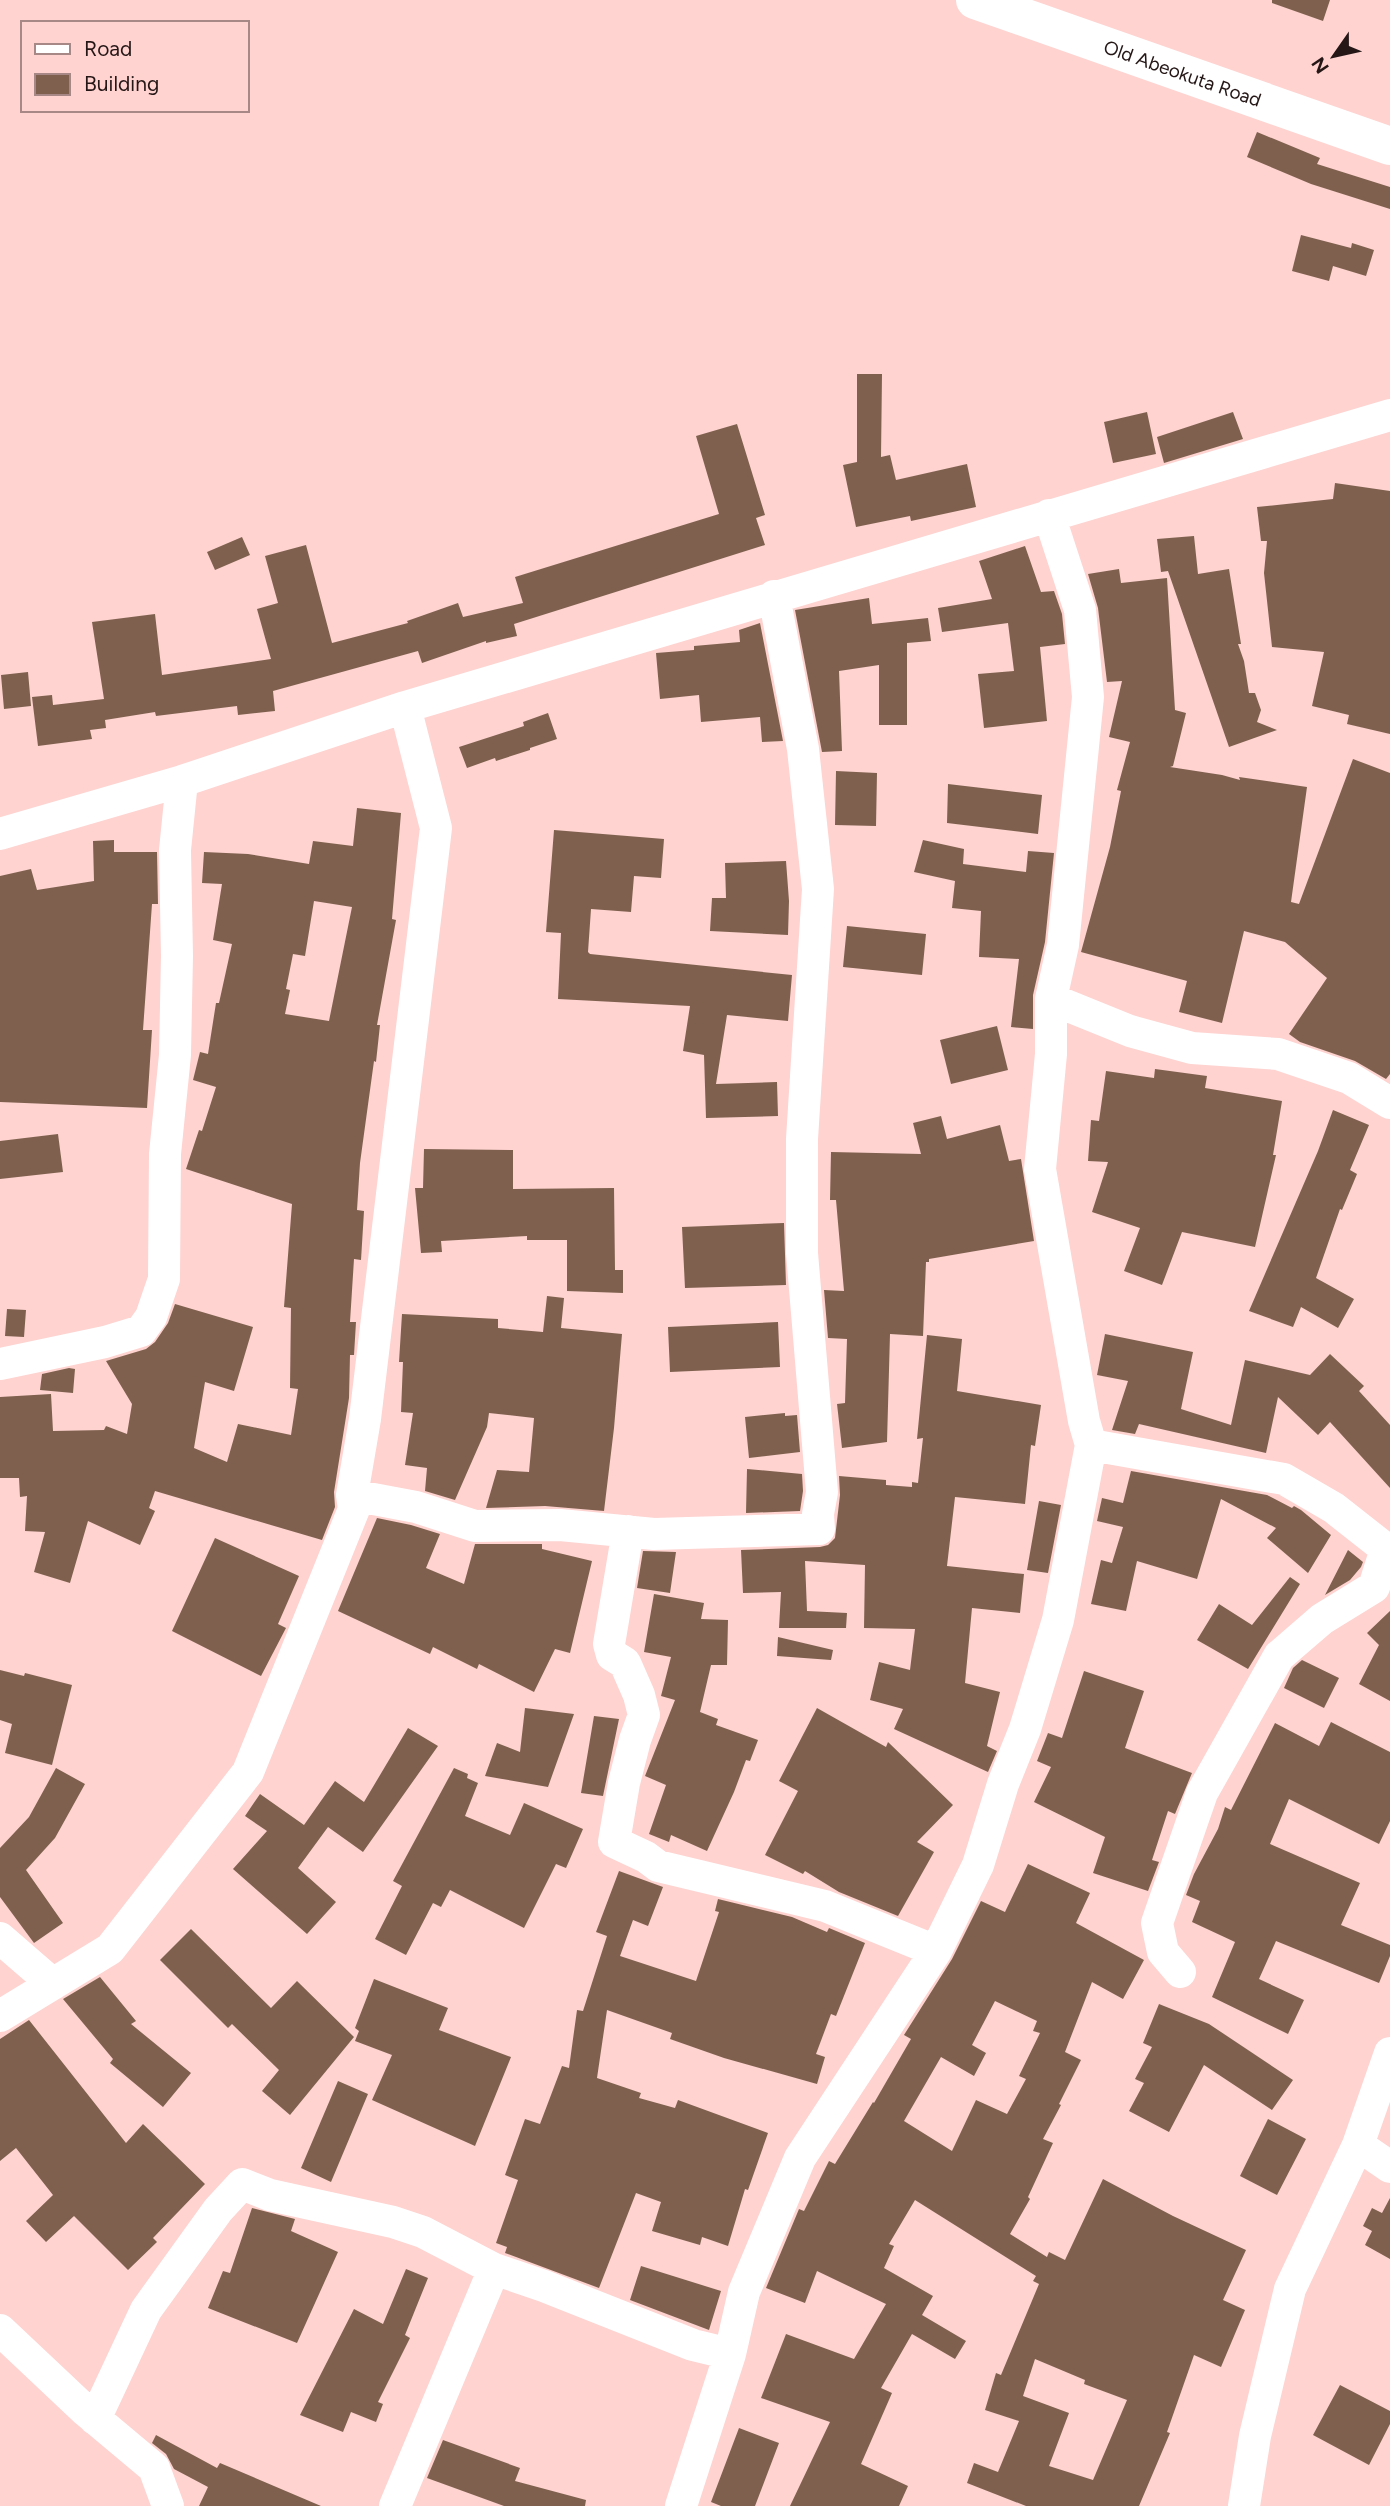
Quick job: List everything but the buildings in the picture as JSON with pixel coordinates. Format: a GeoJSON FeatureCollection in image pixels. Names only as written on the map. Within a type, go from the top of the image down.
{"type":"FeatureCollection","features":[{"type":"Feature","properties":{"kind":"highway","name":"Old Abeokuta Road"},"geometry":{"type":"LineString","coordinates":[[975,0],[1390,146]]}},
{"type":"Feature","properties":{"kind":"street"},"geometry":{"type":"LineString","coordinates":[[0,834],[182,781],[405,707],[1390,415]]}},
{"type":"Feature","properties":{"kind":"street"},"geometry":{"type":"LineString","coordinates":[[682,2505],[730,2354],[744,2292],[800,2158],[936,1951],[978,1865],[1003,1784],[1025,1729],[1058,1620],[1091,1446],[1084,1421],[1040,1169],[1051,1054],[1051,999],[1063,945],[1088,697],[1080,610],[1049,515]]}},
{"type":"Feature","properties":{"kind":"street"},"geometry":{"type":"LineString","coordinates":[[352,1495],[416,1507],[475,1526],[560,1525],[654,1534],[819,1529],[818,1514],[822,1492],[802,1253],[802,1139],[818,889],[803,750],[774,596]]}},
{"type":"Feature","properties":{"kind":"street"},"geometry":{"type":"LineString","coordinates":[[0,2016],[110,1949],[248,1772],[354,1509],[352,1495],[365,1419],[436,828],[405,707]]}},
{"type":"Feature","properties":{"kind":"street"},"geometry":{"type":"LineString","coordinates":[[0,1364],[106,1342],[141,1331],[151,1317],[164,1279],[165,1154],[175,1031],[176,850],[182,781]]}},
{"type":"Feature","properties":{"kind":"street"},"geometry":{"type":"LineString","coordinates":[[1051,999],[1130,1031],[1192,1048],[1278,1054],[1349,1078],[1390,1103]]}},
{"type":"Feature","properties":{"kind":"street"},"geometry":{"type":"LineString","coordinates":[[1091,1446],[1284,1479],[1334,1508],[1386,1549],[1382,1592],[1322,1619],[1279,1656],[1202,1793],[1157,1923],[1163,1952],[1180,1972]]}},
{"type":"Feature","properties":{"kind":"street"},"geometry":{"type":"LineString","coordinates":[[628,1531],[609,1643],[612,1654],[625,1663],[639,1695],[644,1715],[624,1783],[614,1842],[646,1857],[658,1866],[825,1906],[936,1951]]}},
{"type":"Feature","properties":{"kind":"street"},"geometry":{"type":"LineString","coordinates":[[0,1938],[53,1984]]}},
{"type":"Feature","properties":{"kind":"street"},"geometry":{"type":"LineString","coordinates":[[1244,2506],[1255,2436],[1290,2289],[1358,2145],[1390,2053]]}},
{"type":"Feature","properties":{"kind":"street"},"geometry":{"type":"LineString","coordinates":[[1358,2145],[1390,2167]]}},
{"type":"Feature","properties":{"kind":"street"},"geometry":{"type":"LineString","coordinates":[[95,2419],[146,2311],[218,2210],[242,2183],[271,2195],[393,2222],[422,2232],[494,2269],[693,2345],[730,2354]]}},
{"type":"Feature","properties":{"kind":"street"},"geometry":{"type":"LineString","coordinates":[[395,2506],[494,2269]]}},
{"type":"Feature","properties":{"kind":"street"},"geometry":{"type":"LineString","coordinates":[[0,2330],[95,2419],[154,2468],[168,2506]]}}]}
